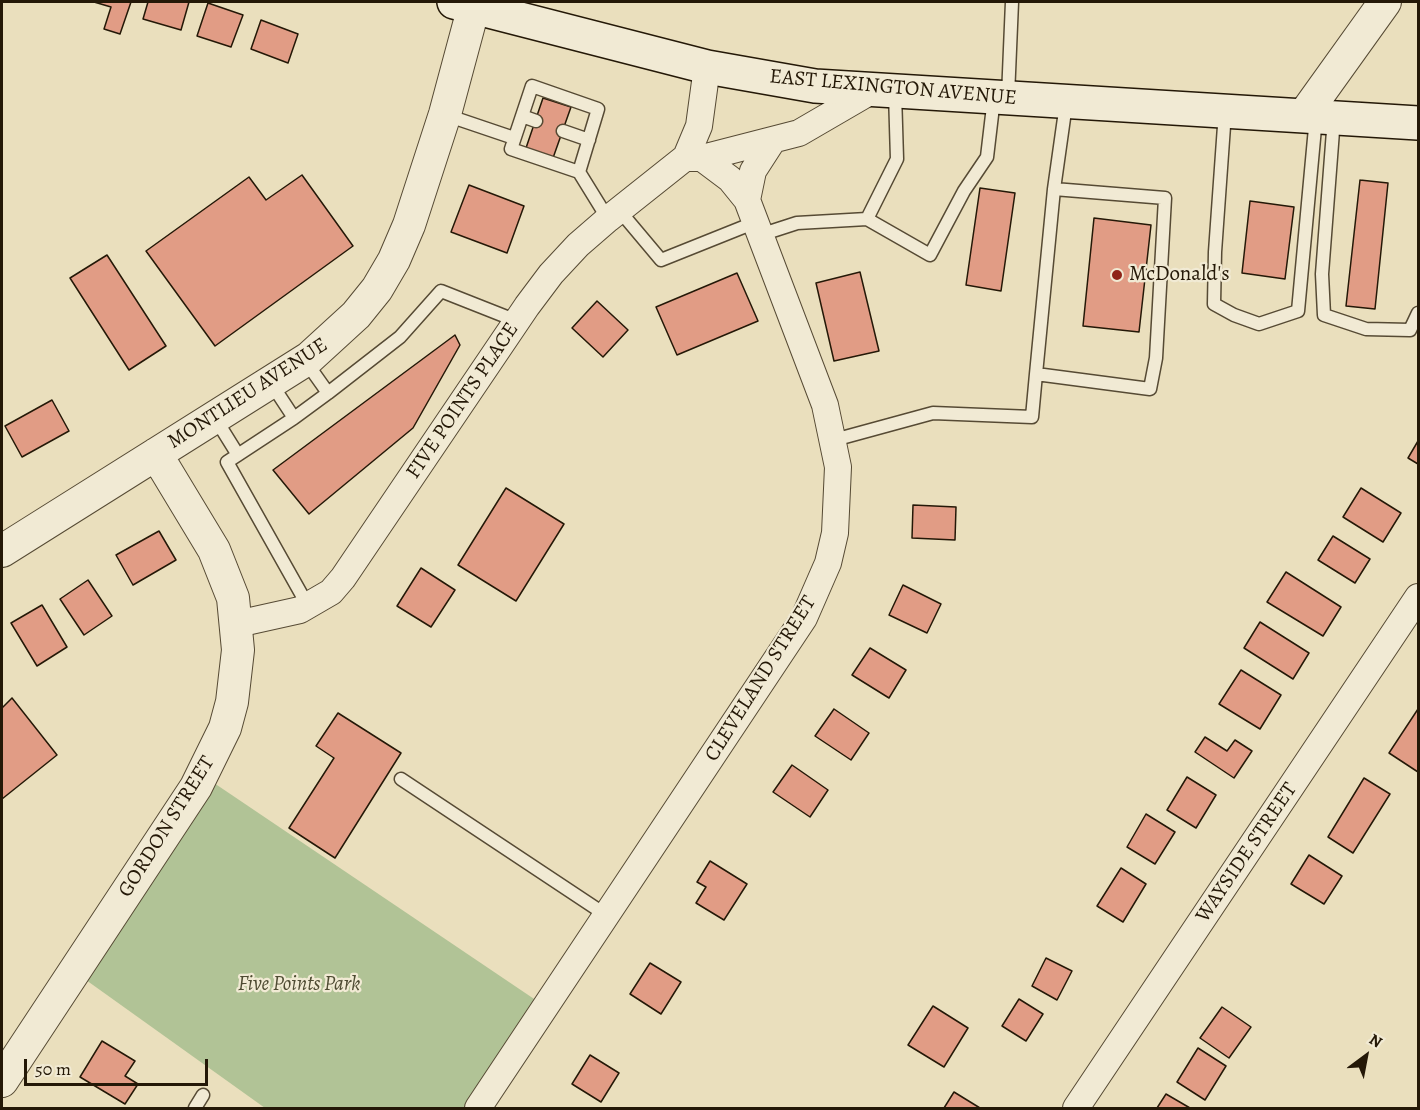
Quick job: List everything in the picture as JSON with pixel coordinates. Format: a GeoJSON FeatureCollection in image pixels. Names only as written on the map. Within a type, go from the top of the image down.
{"type":"FeatureCollection","features":[{"type":"Feature","properties":{"kind":"main road","name":"EAST LEXINGTON AVENUE"},"geometry":{"type":"LineString","coordinates":[[468,3],[707,68],[814,86],[1419,123]]}},
{"type":"Feature","properties":{"kind":"street"},"geometry":{"type":"LineString","coordinates":[[1318,116],[1385,2]]}},
{"type":"Feature","properties":{"kind":"street","name":"MONTLIEU AVENUE"},"geometry":{"type":"LineString","coordinates":[[2,551],[305,360],[334,338],[356,315],[377,289],[394,260],[409,225],[445,114],[468,3]]}},
{"type":"Feature","properties":{"kind":"street","name":"FIVE POINTS PLACE"},"geometry":{"type":"LineString","coordinates":[[694,158],[707,68]]}},
{"type":"Feature","properties":{"kind":"street","name":"FIVE POINTS PLACE"},"geometry":{"type":"LineString","coordinates":[[237,624],[308,606],[331,592],[343,578],[551,274],[578,245],[613,215],[694,158],[799,133],[884,91]]}},
{"type":"Feature","properties":{"kind":"street"},"geometry":{"type":"LineString","coordinates":[[754,219],[753,171],[774,140]]}},
{"type":"Feature","properties":{"kind":"street","name":"CLEVELAND STREET"},"geometry":{"type":"LineString","coordinates":[[478,1108],[804,618],[817,590],[835,533],[838,467],[825,405],[754,219],[730,179],[694,158]]}},
{"type":"Feature","properties":{"kind":"street","name":"GORDON STREET"},"geometry":{"type":"LineString","coordinates":[[2,1081],[196,787],[212,759],[225,728],[232,702],[237,674],[237,624],[233,598],[214,550],[156,454]]}},
{"type":"Feature","properties":{"kind":"street","name":"WAYSIDE STREET"},"geometry":{"type":"LineString","coordinates":[[1076,1108],[1419,597]]}},
{"type":"Feature","properties":{"kind":"lane"},"geometry":{"type":"LineString","coordinates":[[579,172],[598,109],[532,86],[511,149],[579,172],[613,215],[661,260],[754,219],[797,223],[867,219],[930,255],[964,191],[987,157],[1001,98],[1012,2]]}},
{"type":"Feature","properties":{"kind":"lane"},"geometry":{"type":"LineString","coordinates":[[867,219],[897,159],[884,91]]}},
{"type":"Feature","properties":{"kind":"lane"},"geometry":{"type":"LineString","coordinates":[[834,440],[933,413],[1032,417],[1054,189],[1066,102]]}},
{"type":"Feature","properties":{"kind":"lane"},"geometry":{"type":"LineString","coordinates":[[1225,111],[1215,252],[1214,304],[1234,315],[1259,324],[1298,311],[1318,116]]}},
{"type":"Feature","properties":{"kind":"lane"},"geometry":{"type":"LineString","coordinates":[[445,114],[514,138]]}},
{"type":"Feature","properties":{"kind":"lane"},"geometry":{"type":"LineString","coordinates":[[522,116],[536,121]]}},
{"type":"Feature","properties":{"kind":"lane"},"geometry":{"type":"LineString","coordinates":[[1318,116],[1324,315],[1366,329],[1410,330],[1419,314]]}},
{"type":"Feature","properties":{"kind":"lane"},"geometry":{"type":"LineString","coordinates":[[563,131],[589,140]]}},
{"type":"Feature","properties":{"kind":"lane"},"geometry":{"type":"LineString","coordinates":[[1036,374],[1150,389],[1156,358],[1165,198],[1054,189]]}},
{"type":"Feature","properties":{"kind":"lane"},"geometry":{"type":"LineString","coordinates":[[308,606],[227,462],[294,418],[400,337],[441,291],[517,321]]}},
{"type":"Feature","properties":{"kind":"lane"},"geometry":{"type":"LineString","coordinates":[[305,360],[328,393]]}},
{"type":"Feature","properties":{"kind":"lane"},"geometry":{"type":"LineString","coordinates":[[270,382],[294,418]]}},
{"type":"Feature","properties":{"kind":"lane"},"geometry":{"type":"LineString","coordinates":[[214,417],[238,455]]}},
{"type":"Feature","properties":{"kind":"lane"},"geometry":{"type":"LineString","coordinates":[[401,779],[606,915]]}},
{"type":"Feature","properties":{"kind":"lane"},"geometry":{"type":"LineString","coordinates":[[195,1108],[203,1095]]}},
{"type":"Feature","properties":{"kind":"green space","name":"Five Points Park"},"geometry":{"type":"Polygon","coordinates":[[[214,783],[546,1007],[475,1108],[265,1108],[79,975],[214,783]]]}},
{"type":"Feature","properties":{"kind":"building"},"geometry":{"type":"Polygon","coordinates":[[[94,2],[131,2],[120,34],[104,29],[111,7],[94,2]]]}},
{"type":"Feature","properties":{"kind":"building"},"geometry":{"type":"Polygon","coordinates":[[[148,2],[189,2],[181,30],[143,19],[148,2]]]}},
{"type":"Feature","properties":{"kind":"building"},"geometry":{"type":"Polygon","coordinates":[[[208,3],[243,15],[231,47],[197,36],[208,3]]]}},
{"type":"Feature","properties":{"kind":"building"},"geometry":{"type":"Polygon","coordinates":[[[261,20],[298,34],[288,63],[251,49],[261,20]]]}},
{"type":"Feature","properties":{"kind":"building"},"geometry":{"type":"Polygon","coordinates":[[[543,98],[571,107],[553,158],[526,148],[543,98]]]}},
{"type":"Feature","properties":{"kind":"building"},"geometry":{"type":"Polygon","coordinates":[[[302,175],[353,246],[215,346],[146,251],[249,177],[266,200],[302,175]]]}},
{"type":"Feature","properties":{"kind":"building"},"geometry":{"type":"Polygon","coordinates":[[[1360,180],[1388,183],[1375,309],[1346,306],[1360,180]]]}},
{"type":"Feature","properties":{"kind":"building"},"geometry":{"type":"Polygon","coordinates":[[[469,185],[524,206],[507,253],[451,232],[469,185]]]}},
{"type":"Feature","properties":{"kind":"building"},"geometry":{"type":"Polygon","coordinates":[[[980,188],[1015,193],[1001,291],[966,285],[980,188]]]}},
{"type":"Feature","properties":{"kind":"building"},"geometry":{"type":"Polygon","coordinates":[[[1250,201],[1294,207],[1285,279],[1242,273],[1250,201]]]}},
{"type":"Feature","properties":{"kind":"building","name":"McDonald's"},"geometry":{"type":"Polygon","coordinates":[[[1094,218],[1151,225],[1139,332],[1083,326],[1094,218]]]}},
{"type":"Feature","properties":{"kind":"building"},"geometry":{"type":"Polygon","coordinates":[[[107,255],[166,346],[129,370],[70,278],[107,255]]]}},
{"type":"Feature","properties":{"kind":"building"},"geometry":{"type":"Polygon","coordinates":[[[860,272],[879,351],[834,361],[816,283],[860,272]]]}},
{"type":"Feature","properties":{"kind":"building"},"geometry":{"type":"Polygon","coordinates":[[[737,273],[758,321],[677,355],[656,307],[737,273]]]}},
{"type":"Feature","properties":{"kind":"building"},"geometry":{"type":"Polygon","coordinates":[[[597,301],[628,330],[603,357],[572,328],[597,301]]]}},
{"type":"Feature","properties":{"kind":"building"},"geometry":{"type":"Polygon","coordinates":[[[455,335],[460,345],[413,428],[309,514],[273,470],[455,335]]]}},
{"type":"Feature","properties":{"kind":"building"},"geometry":{"type":"Polygon","coordinates":[[[52,400],[69,431],[22,457],[5,426],[52,400]]]}},
{"type":"Feature","properties":{"kind":"building"},"geometry":{"type":"Polygon","coordinates":[[[1418,441],[1418,464],[1408,458],[1418,441]]]}},
{"type":"Feature","properties":{"kind":"building"},"geometry":{"type":"Polygon","coordinates":[[[506,488],[564,524],[516,601],[458,565],[506,488]]]}},
{"type":"Feature","properties":{"kind":"building"},"geometry":{"type":"Polygon","coordinates":[[[1361,488],[1401,513],[1383,542],[1343,517],[1361,488]]]}},
{"type":"Feature","properties":{"kind":"building"},"geometry":{"type":"Polygon","coordinates":[[[913,505],[956,507],[955,540],[912,538],[913,505]]]}},
{"type":"Feature","properties":{"kind":"building"},"geometry":{"type":"Polygon","coordinates":[[[159,531],[176,560],[133,585],[116,555],[159,531]]]}},
{"type":"Feature","properties":{"kind":"building"},"geometry":{"type":"Polygon","coordinates":[[[1333,536],[1370,559],[1355,583],[1318,560],[1333,536]]]}},
{"type":"Feature","properties":{"kind":"building"},"geometry":{"type":"Polygon","coordinates":[[[421,568],[455,590],[431,627],[397,606],[421,568]]]}},
{"type":"Feature","properties":{"kind":"building"},"geometry":{"type":"Polygon","coordinates":[[[1286,572],[1341,607],[1323,636],[1267,602],[1286,572]]]}},
{"type":"Feature","properties":{"kind":"building"},"geometry":{"type":"Polygon","coordinates":[[[88,580],[112,616],[84,635],[60,599],[88,580]]]}},
{"type":"Feature","properties":{"kind":"building"},"geometry":{"type":"Polygon","coordinates":[[[903,585],[941,604],[927,633],[889,615],[903,585]]]}},
{"type":"Feature","properties":{"kind":"building"},"geometry":{"type":"Polygon","coordinates":[[[42,605],[67,647],[37,666],[11,623],[42,605]]]}},
{"type":"Feature","properties":{"kind":"building"},"geometry":{"type":"Polygon","coordinates":[[[1260,622],[1309,653],[1293,679],[1244,648],[1260,622]]]}},
{"type":"Feature","properties":{"kind":"building"},"geometry":{"type":"Polygon","coordinates":[[[870,648],[906,670],[889,698],[852,675],[870,648]]]}},
{"type":"Feature","properties":{"kind":"building"},"geometry":{"type":"Polygon","coordinates":[[[1241,670],[1281,695],[1260,729],[1219,704],[1241,670]]]}},
{"type":"Feature","properties":{"kind":"building"},"geometry":{"type":"Polygon","coordinates":[[[12,698],[57,755],[2,799],[2,708],[12,698]]]}},
{"type":"Feature","properties":{"kind":"building"},"geometry":{"type":"Polygon","coordinates":[[[834,709],[869,733],[851,760],[815,736],[834,709]]]}},
{"type":"Feature","properties":{"kind":"building"},"geometry":{"type":"Polygon","coordinates":[[[1418,709],[1418,772],[1389,753],[1418,709]]]}},
{"type":"Feature","properties":{"kind":"building"},"geometry":{"type":"Polygon","coordinates":[[[338,713],[401,753],[335,858],[289,828],[334,758],[316,746],[338,713]]]}},
{"type":"Feature","properties":{"kind":"building"},"geometry":{"type":"Polygon","coordinates":[[[1205,737],[1227,751],[1235,740],[1252,751],[1234,778],[1195,752],[1205,737]]]}},
{"type":"Feature","properties":{"kind":"building"},"geometry":{"type":"Polygon","coordinates":[[[792,765],[828,790],[810,817],[773,792],[792,765]]]}},
{"type":"Feature","properties":{"kind":"building"},"geometry":{"type":"Polygon","coordinates":[[[1187,777],[1216,795],[1196,828],[1167,810],[1187,777]]]}},
{"type":"Feature","properties":{"kind":"building"},"geometry":{"type":"Polygon","coordinates":[[[1364,778],[1390,794],[1353,853],[1328,837],[1364,778]]]}},
{"type":"Feature","properties":{"kind":"building"},"geometry":{"type":"Polygon","coordinates":[[[1146,814],[1175,832],[1155,864],[1127,847],[1146,814]]]}},
{"type":"Feature","properties":{"kind":"building"},"geometry":{"type":"Polygon","coordinates":[[[1309,855],[1342,876],[1324,904],[1291,884],[1309,855]]]}},
{"type":"Feature","properties":{"kind":"building"},"geometry":{"type":"Polygon","coordinates":[[[710,861],[747,884],[724,920],[696,903],[706,887],[697,882],[710,861]]]}},
{"type":"Feature","properties":{"kind":"building"},"geometry":{"type":"Polygon","coordinates":[[[1121,868],[1146,884],[1123,922],[1097,906],[1121,868]]]}},
{"type":"Feature","properties":{"kind":"building"},"geometry":{"type":"Polygon","coordinates":[[[1046,958],[1072,971],[1057,1000],[1032,986],[1046,958]]]}},
{"type":"Feature","properties":{"kind":"building"},"geometry":{"type":"Polygon","coordinates":[[[650,963],[681,982],[661,1014],[630,994],[650,963]]]}},
{"type":"Feature","properties":{"kind":"building"},"geometry":{"type":"Polygon","coordinates":[[[1019,999],[1043,1014],[1026,1041],[1002,1026],[1019,999]]]}},
{"type":"Feature","properties":{"kind":"building"},"geometry":{"type":"Polygon","coordinates":[[[933,1006],[968,1028],[944,1067],[908,1045],[933,1006]]]}},
{"type":"Feature","properties":{"kind":"building"},"geometry":{"type":"Polygon","coordinates":[[[1222,1007],[1251,1027],[1229,1058],[1200,1038],[1222,1007]]]}},
{"type":"Feature","properties":{"kind":"building"},"geometry":{"type":"Polygon","coordinates":[[[102,1041],[135,1061],[125,1076],[138,1084],[125,1104],[80,1077],[102,1041]]]}},
{"type":"Feature","properties":{"kind":"building"},"geometry":{"type":"Polygon","coordinates":[[[1198,1048],[1226,1066],[1205,1100],[1177,1082],[1198,1048]]]}},
{"type":"Feature","properties":{"kind":"building"},"geometry":{"type":"Polygon","coordinates":[[[590,1055],[619,1073],[601,1102],[572,1084],[590,1055]]]}},
{"type":"Feature","properties":{"kind":"building"},"geometry":{"type":"Polygon","coordinates":[[[954,1092],[980,1108],[944,1108],[954,1092]]]}},
{"type":"Feature","properties":{"kind":"building"},"geometry":{"type":"Polygon","coordinates":[[[1166,1094],[1190,1108],[1157,1108],[1166,1094]]]}},
{"type":"Feature","properties":{"kind":"place","name":"McDonald's"},"geometry":{"type":"Point","coordinates":[1117,275]}}]}
